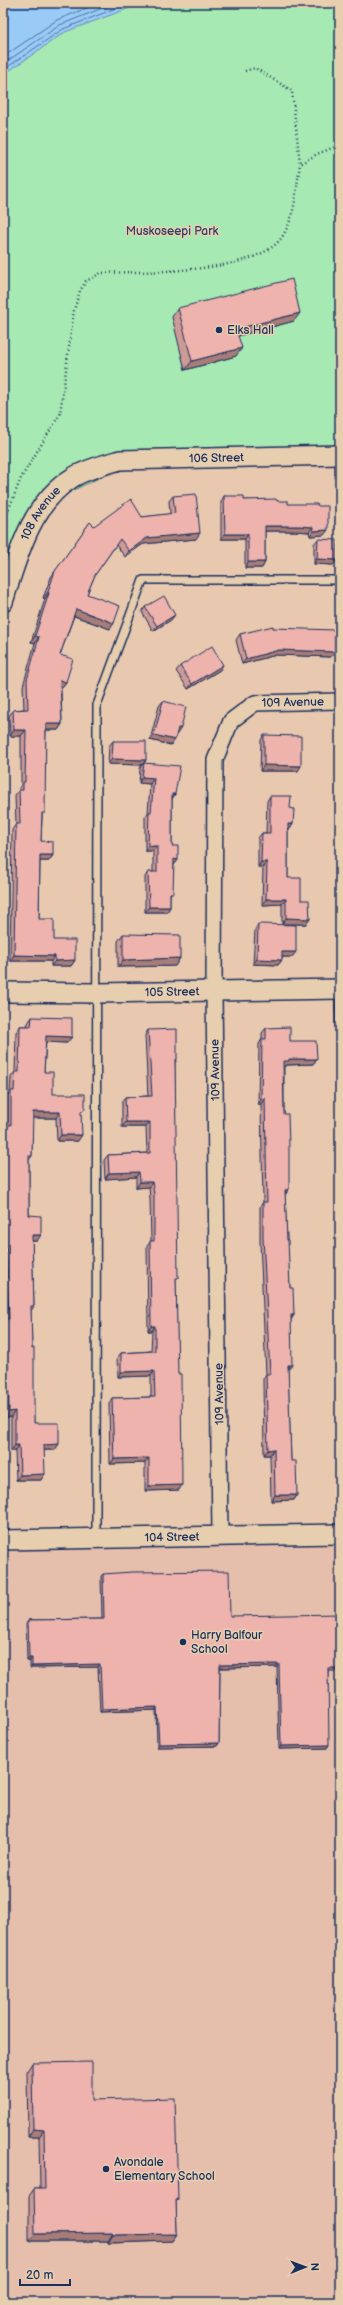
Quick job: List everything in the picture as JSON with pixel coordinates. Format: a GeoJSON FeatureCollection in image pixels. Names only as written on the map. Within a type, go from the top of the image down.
{"type":"FeatureCollection","features":[{"type":"Feature","properties":{"kind":"street","name":"106 Street"},"geometry":{"type":"LineString","coordinates":[[94,468],[120,460],[340,455]]}},
{"type":"Feature","properties":{"kind":"street","name":"108 Avenue"},"geometry":{"type":"LineString","coordinates":[[3,602],[16,560],[33,522],[42,508],[71,479],[94,468]]}},
{"type":"Feature","properties":{"kind":"street","name":"109 Avenue"},"geometry":{"type":"LineString","coordinates":[[220,1536],[214,991],[215,760],[230,721],[255,703],[340,701]]}},
{"type":"Feature","properties":{"kind":"street","name":"105 Street"},"geometry":{"type":"LineString","coordinates":[[3,992],[97,993],[340,989]]}},
{"type":"Feature","properties":{"kind":"street","name":"104 Street"},"geometry":{"type":"LineString","coordinates":[[3,1540],[340,1534]]}},
{"type":"Feature","properties":{"kind":"lane"},"geometry":{"type":"LineString","coordinates":[[96,1538],[97,705],[143,580],[340,580]]}},
{"type":"Feature","properties":{"kind":"lane"},"geometry":{"type":"LineString","coordinates":[[340,989],[340,1029]]}},
{"type":"Feature","properties":{"kind":"path"},"geometry":{"type":"LineString","coordinates":[[3,524],[8,506],[21,478],[60,414],[74,310],[80,291],[86,281],[101,273],[220,267],[267,251],[281,239],[291,220],[300,164],[292,91],[255,68],[245,71]]}},
{"type":"Feature","properties":{"kind":"path"},"geometry":{"type":"LineString","coordinates":[[300,164],[317,154],[340,145]]}},
{"type":"Feature","properties":{"kind":"shaded area"},"geometry":{"type":"Polygon","coordinates":[[[340,1534],[340,2302],[3,2302],[3,1540],[340,1534]]]}},
{"type":"Feature","properties":{"kind":"green space","name":"Muskoseepi Park"},"geometry":{"type":"Polygon","coordinates":[[[3,3],[340,3],[340,463],[139,459],[53,500],[26,552],[3,623],[3,3]]]}},
{"type":"Feature","properties":{"kind":"water"},"geometry":{"type":"Polygon","coordinates":[[[3,3],[143,3],[65,32],[3,75],[3,3]]]}},
{"type":"Feature","properties":{"kind":"building","name":"Elks Hall"},"geometry":{"type":"Polygon","coordinates":[[[292,279],[300,313],[236,329],[242,348],[192,361],[178,308],[292,279]]]}},
{"type":"Feature","properties":{"kind":"building"},"geometry":{"type":"Polygon","coordinates":[[[196,494],[200,533],[147,538],[129,551],[120,539],[95,575],[87,594],[120,606],[114,623],[76,609],[60,655],[73,659],[66,682],[60,680],[62,724],[46,724],[45,813],[42,813],[41,841],[53,842],[53,855],[40,855],[39,919],[54,919],[54,940],[75,940],[75,960],[55,961],[55,956],[14,955],[16,824],[20,824],[19,790],[23,790],[23,782],[25,782],[26,730],[14,730],[13,710],[28,709],[27,680],[39,637],[35,636],[55,571],[90,522],[94,526],[131,499],[142,517],[175,513],[173,496],[196,494]]]}},
{"type":"Feature","properties":{"kind":"building"},"geometry":{"type":"Polygon","coordinates":[[[224,496],[244,496],[244,500],[276,499],[277,501],[288,501],[288,504],[317,504],[318,506],[328,506],[328,530],[313,531],[313,527],[299,526],[265,526],[265,562],[248,562],[248,534],[225,534],[224,496]]]}},
{"type":"Feature","properties":{"kind":"building"},"geometry":{"type":"Polygon","coordinates":[[[318,539],[337,540],[337,560],[317,559],[318,539]]]}},
{"type":"Feature","properties":{"kind":"building"},"geometry":{"type":"Polygon","coordinates":[[[164,596],[175,615],[157,626],[145,607],[164,596]]]}},
{"type":"Feature","properties":{"kind":"building"},"geometry":{"type":"Polygon","coordinates":[[[273,626],[273,628],[335,630],[335,652],[279,650],[246,659],[240,634],[273,626]]]}},
{"type":"Feature","properties":{"kind":"building"},"geometry":{"type":"Polygon","coordinates":[[[212,646],[223,665],[192,684],[180,666],[212,646]]]}},
{"type":"Feature","properties":{"kind":"building"},"geometry":{"type":"Polygon","coordinates":[[[163,701],[186,707],[181,728],[178,728],[175,740],[154,735],[163,701]]]}},
{"type":"Feature","properties":{"kind":"building"},"geometry":{"type":"Polygon","coordinates":[[[264,735],[301,736],[301,766],[264,765],[264,735]]]}},
{"type":"Feature","properties":{"kind":"building"},"geometry":{"type":"Polygon","coordinates":[[[113,741],[146,741],[146,760],[112,759],[113,741]]]}},
{"type":"Feature","properties":{"kind":"building"},"geometry":{"type":"Polygon","coordinates":[[[144,763],[180,766],[175,794],[172,794],[172,846],[178,846],[178,860],[174,859],[173,893],[170,893],[170,907],[149,907],[148,872],[157,872],[157,846],[148,846],[149,812],[151,812],[154,778],[142,777],[144,763]]]}},
{"type":"Feature","properties":{"kind":"building"},"geometry":{"type":"Polygon","coordinates":[[[270,796],[291,796],[290,808],[294,809],[293,824],[288,824],[288,878],[301,878],[301,900],[309,900],[310,919],[286,918],[286,899],[266,899],[267,862],[261,862],[262,833],[270,833],[270,796]]]}},
{"type":"Feature","properties":{"kind":"building"},"geometry":{"type":"Polygon","coordinates":[[[258,924],[296,925],[296,952],[282,952],[282,960],[257,959],[258,924]]]}},
{"type":"Feature","properties":{"kind":"building"},"geometry":{"type":"Polygon","coordinates":[[[123,934],[180,935],[180,958],[123,960],[123,934]]]}},
{"type":"Feature","properties":{"kind":"building"},"geometry":{"type":"Polygon","coordinates":[[[32,1017],[72,1018],[72,1037],[46,1036],[44,1072],[53,1072],[53,1094],[85,1094],[85,1109],[81,1112],[82,1135],[61,1135],[60,1112],[33,1112],[32,1156],[29,1156],[29,1215],[41,1216],[41,1235],[32,1235],[34,1306],[31,1306],[32,1349],[34,1348],[34,1423],[59,1423],[59,1444],[44,1445],[45,1474],[20,1475],[19,1445],[15,1445],[15,1411],[9,1412],[8,1364],[6,1364],[6,1351],[3,1351],[3,1319],[9,1319],[5,1204],[3,1204],[3,1199],[5,1125],[11,1125],[11,1091],[14,1091],[15,1072],[19,1072],[20,1026],[31,1026],[32,1017]]]}},
{"type":"Feature","properties":{"kind":"building"},"geometry":{"type":"Polygon","coordinates":[[[290,1027],[290,1041],[316,1041],[317,1059],[289,1059],[289,1061],[283,1061],[284,1114],[288,1114],[289,1146],[289,1189],[285,1190],[287,1240],[290,1288],[293,1288],[294,1315],[291,1315],[292,1365],[288,1365],[291,1461],[296,1461],[297,1495],[275,1495],[274,1449],[268,1450],[266,1374],[270,1374],[263,1237],[263,1202],[267,1202],[265,1098],[261,1099],[262,1039],[266,1039],[266,1028],[290,1027]]]}},
{"type":"Feature","properties":{"kind":"building"},"geometry":{"type":"Polygon","coordinates":[[[177,1029],[177,1060],[175,1060],[178,1278],[176,1278],[178,1374],[181,1374],[182,1485],[149,1486],[149,1458],[114,1459],[112,1398],[155,1397],[154,1371],[121,1372],[121,1353],[155,1351],[155,1326],[151,1326],[150,1241],[154,1241],[154,1194],[152,1182],[140,1182],[139,1172],[109,1173],[108,1155],[150,1153],[150,1122],[126,1122],[125,1097],[152,1096],[148,1030],[177,1029]]]}},
{"type":"Feature","properties":{"kind":"building","name":"Harry Balfour School"},"geometry":{"type":"Polygon","coordinates":[[[229,1571],[230,1616],[340,1614],[340,1668],[328,1668],[329,1745],[281,1746],[279,1664],[220,1665],[219,1743],[159,1744],[157,1707],[102,1709],[100,1664],[32,1666],[32,1658],[29,1658],[28,1620],[104,1619],[103,1574],[132,1572],[229,1571]]]}},
{"type":"Feature","properties":{"kind":"building","name":"Avondale Elementary School"},"geometry":{"type":"Polygon","coordinates":[[[92,2062],[92,2100],[175,2098],[178,2199],[176,2199],[177,2234],[35,2234],[34,2189],[45,2189],[44,2130],[33,2129],[32,2063],[92,2062]]]}},
{"type":"Feature","properties":{"kind":"place","name":"Elks Hall"},"geometry":{"type":"Point","coordinates":[219,330]}},
{"type":"Feature","properties":{"kind":"place","name":"Harry Balfour School"},"geometry":{"type":"Point","coordinates":[183,1642]}},
{"type":"Feature","properties":{"kind":"place","name":"Avondale Elementary School"},"geometry":{"type":"Point","coordinates":[106,2169]}}]}
